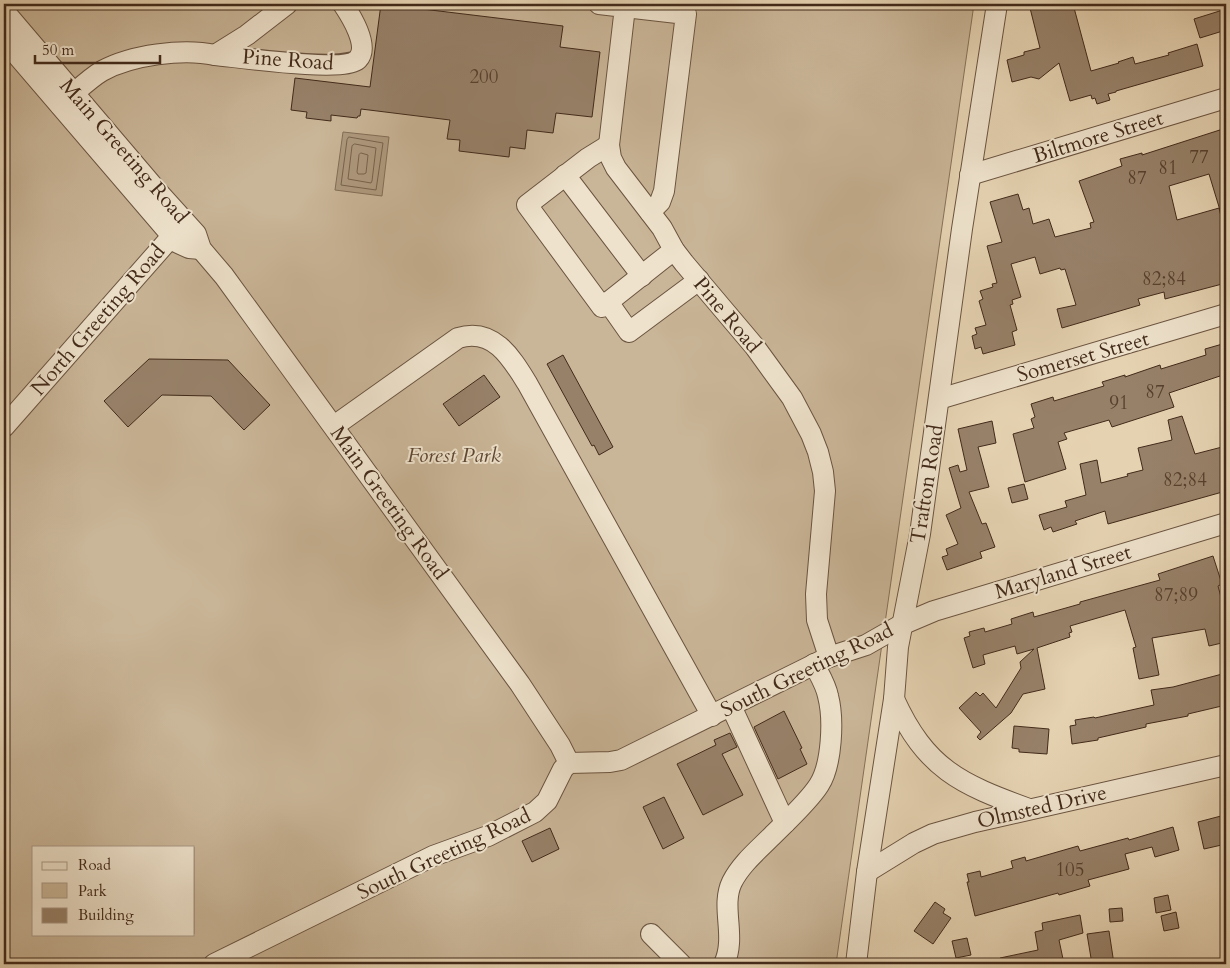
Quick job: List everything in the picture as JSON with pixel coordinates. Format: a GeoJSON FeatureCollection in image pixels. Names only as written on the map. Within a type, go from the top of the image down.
{"type":"FeatureCollection","features":[{"type":"Feature","properties":{"kind":"street","name":"Pine Road"},"geometry":{"type":"LineString","coordinates":[[215,55],[247,35],[287,4]]}},
{"type":"Feature","properties":{"kind":"street","name":"Pine Road"},"geometry":{"type":"LineString","coordinates":[[67,99],[101,72],[126,61],[186,52],[198,51],[215,55],[327,65],[351,64],[358,59],[363,48],[358,30],[343,4]]}},
{"type":"Feature","properties":{"kind":"street"},"geometry":{"type":"LineString","coordinates":[[599,4],[686,14],[664,191],[660,202],[650,212]]}},
{"type":"Feature","properties":{"kind":"street","name":"Trafton Road"},"geometry":{"type":"LineString","coordinates":[[856,964],[867,872],[894,699],[901,625],[920,534],[970,175],[997,4]]}},
{"type":"Feature","properties":{"kind":"street","name":"Pine Road"},"geometry":{"type":"LineString","coordinates":[[625,7],[609,145],[611,158],[616,168],[662,228],[674,250],[755,347],[792,398],[808,427],[818,452],[825,491],[817,569],[817,620],[825,686],[832,724],[826,771],[819,785],[746,862],[731,883],[728,904],[729,952],[724,964]]}},
{"type":"Feature","properties":{"kind":"street","name":"Main Greeting Road"},"geometry":{"type":"LineString","coordinates":[[4,11],[67,99],[172,236],[183,246],[201,248]]}},
{"type":"Feature","properties":{"kind":"street","name":"Main Greeting Road"},"geometry":{"type":"LineString","coordinates":[[4,40],[67,99],[158,192],[196,234],[201,248],[224,276],[334,426],[520,684],[556,738],[569,763]]}},
{"type":"Feature","properties":{"kind":"street","name":"Biltmore Street"},"geometry":{"type":"LineString","coordinates":[[970,175],[1226,98]]}},
{"type":"Feature","properties":{"kind":"street"},"geometry":{"type":"LineString","coordinates":[[609,145],[588,158],[527,205],[602,307],[674,250]]}},
{"type":"Feature","properties":{"kind":"street"},"geometry":{"type":"LineString","coordinates":[[565,175],[642,276]]}},
{"type":"Feature","properties":{"kind":"street","name":"North Greeting Road"},"geometry":{"type":"LineString","coordinates":[[4,427],[172,236]]}},
{"type":"Feature","properties":{"kind":"street"},"geometry":{"type":"LineString","coordinates":[[608,302],[629,332],[699,280]]}},
{"type":"Feature","properties":{"kind":"street","name":"Somerset Street"},"geometry":{"type":"LineString","coordinates":[[939,399],[1226,314]]}},
{"type":"Feature","properties":{"kind":"street"},"geometry":{"type":"LineString","coordinates":[[334,426],[458,338],[472,335],[486,337],[493,341],[512,361],[527,383],[712,716]]}},
{"type":"Feature","properties":{"kind":"street","name":"Maryland Street"},"geometry":{"type":"LineString","coordinates":[[901,625],[934,610],[1226,523]]}},
{"type":"Feature","properties":{"kind":"street","name":"South Greeting Road"},"geometry":{"type":"LineString","coordinates":[[214,964],[433,856],[488,836],[531,815],[547,801],[563,770],[569,763],[621,760],[822,661],[866,645],[901,625]]}},
{"type":"Feature","properties":{"kind":"street"},"geometry":{"type":"LineString","coordinates":[[894,699],[912,734],[938,764],[950,774],[978,789],[1029,810]]}},
{"type":"Feature","properties":{"kind":"street"},"geometry":{"type":"LineString","coordinates":[[732,706],[785,823]]}},
{"type":"Feature","properties":{"kind":"street","name":"Olmsted Drive"},"geometry":{"type":"LineString","coordinates":[[867,872],[898,851],[934,834],[975,822],[1226,765]]}},
{"type":"Feature","properties":{"kind":"street"},"geometry":{"type":"LineString","coordinates":[[651,934],[681,964]]}},
{"type":"Feature","properties":{"kind":"green space","name":"Forest Park"},"geometry":{"type":"Polygon","coordinates":[[[4,4],[974,4],[836,964],[4,964],[4,4]]]}},
{"type":"Feature","properties":{"kind":"water"},"geometry":{"type":"Polygon","coordinates":[[[343,132],[389,137],[382,196],[335,190],[343,132]]]}},
{"type":"Feature","properties":{"kind":"building"},"geometry":{"type":"Polygon","coordinates":[[[381,4],[563,26],[560,47],[600,52],[592,117],[556,113],[553,133],[527,130],[525,149],[510,147],[509,157],[459,151],[460,140],[447,139],[450,120],[361,109],[360,116],[357,118],[331,115],[331,121],[306,118],[307,112],[291,110],[295,78],[370,87],[381,4]]]}},
{"type":"Feature","properties":{"kind":"building"},"geometry":{"type":"Polygon","coordinates":[[[1029,4],[1073,4],[1091,71],[1133,57],[1135,64],[1169,55],[1168,53],[1197,44],[1203,66],[1116,91],[1108,94],[1110,100],[1097,104],[1095,98],[1092,99],[1091,95],[1070,101],[1059,63],[1039,79],[1031,77],[1012,82],[1007,60],[1024,55],[1024,52],[1040,48],[1029,4]]]}},
{"type":"Feature","properties":{"kind":"building"},"geometry":{"type":"Polygon","coordinates":[[[1226,9],[1226,30],[1200,38],[1194,19],[1226,9]]]}},
{"type":"Feature","properties":{"kind":"building"},"geometry":{"type":"Polygon","coordinates":[[[1226,128],[1226,220],[1223,220],[1209,174],[1169,186],[1177,220],[1219,208],[1226,237],[1226,283],[1165,299],[1164,292],[1138,299],[1140,305],[1062,328],[1057,309],[1076,305],[1065,269],[1061,270],[1060,268],[1040,274],[1035,257],[1011,264],[1021,297],[1012,300],[1013,304],[1010,305],[1017,330],[1012,332],[1015,345],[983,354],[981,347],[975,349],[972,336],[977,334],[975,328],[986,325],[979,301],[983,299],[980,291],[993,287],[992,284],[997,283],[987,246],[1002,242],[990,202],[1018,194],[1023,210],[1029,208],[1033,224],[1049,219],[1055,237],[1091,228],[1090,223],[1094,222],[1079,181],[1122,166],[1120,159],[1142,153],[1142,155],[1226,128]]]}},
{"type":"Feature","properties":{"kind":"building"},"geometry":{"type":"Polygon","coordinates":[[[1226,343],[1226,374],[1169,393],[1174,407],[1112,427],[1109,420],[1064,433],[1067,439],[1058,442],[1066,469],[1025,482],[1013,434],[1034,428],[1031,419],[1035,417],[1031,404],[1053,397],[1054,401],[1104,386],[1102,382],[1125,375],[1125,377],[1160,365],[1161,369],[1206,355],[1205,349],[1226,343]]]}},
{"type":"Feature","properties":{"kind":"building"},"geometry":{"type":"Polygon","coordinates":[[[563,355],[613,447],[599,455],[594,445],[592,446],[547,364],[563,355]]]}},
{"type":"Feature","properties":{"kind":"building"},"geometry":{"type":"Polygon","coordinates":[[[149,359],[228,360],[270,405],[244,430],[211,396],[162,395],[128,427],[104,401],[149,359]]]}},
{"type":"Feature","properties":{"kind":"building"},"geometry":{"type":"Polygon","coordinates":[[[484,375],[500,397],[459,426],[443,404],[484,375]]]}},
{"type":"Feature","properties":{"kind":"building"},"geometry":{"type":"Polygon","coordinates":[[[1182,416],[1195,454],[1226,446],[1226,491],[1108,524],[1105,511],[1075,521],[1077,524],[1053,532],[1051,527],[1044,530],[1039,515],[1067,507],[1065,501],[1086,495],[1080,464],[1097,460],[1101,483],[1143,470],[1138,448],[1172,440],[1168,420],[1182,416]]]}},
{"type":"Feature","properties":{"kind":"building"},"geometry":{"type":"Polygon","coordinates":[[[992,421],[996,443],[978,447],[989,487],[969,492],[982,524],[986,523],[995,547],[980,552],[982,558],[947,570],[942,557],[948,555],[946,549],[958,544],[946,515],[961,508],[949,468],[958,465],[960,472],[967,470],[958,429],[992,421]]]}},
{"type":"Feature","properties":{"kind":"building"},"geometry":{"type":"Polygon","coordinates":[[[1024,484],[1028,499],[1012,503],[1008,488],[1024,484]]]}},
{"type":"Feature","properties":{"kind":"building"},"geometry":{"type":"Polygon","coordinates":[[[1213,556],[1222,584],[1218,586],[1226,616],[1226,642],[1209,646],[1205,629],[1152,638],[1159,675],[1139,679],[1133,648],[1136,647],[1125,610],[1070,626],[1072,632],[1069,633],[1070,637],[1037,648],[1045,689],[1023,694],[1011,713],[980,740],[977,737],[981,732],[959,708],[976,692],[980,696],[983,693],[996,708],[1021,668],[1020,662],[1034,649],[1017,654],[1015,646],[983,655],[985,664],[973,668],[964,638],[970,636],[969,632],[984,628],[985,632],[1012,624],[1011,619],[1033,612],[1034,617],[1160,580],[1158,574],[1213,556]]]}},
{"type":"Feature","properties":{"kind":"building"},"geometry":{"type":"Polygon","coordinates":[[[1226,673],[1226,688],[1222,688],[1226,705],[1188,714],[1188,716],[1146,724],[1146,727],[1098,738],[1098,740],[1072,744],[1070,726],[1076,725],[1075,720],[1095,718],[1154,705],[1151,690],[1173,687],[1226,673]]]}},
{"type":"Feature","properties":{"kind":"building"},"geometry":{"type":"Polygon","coordinates":[[[784,711],[802,748],[800,749],[807,764],[778,779],[754,727],[784,711]]]}},
{"type":"Feature","properties":{"kind":"building"},"geometry":{"type":"Polygon","coordinates":[[[1014,726],[1049,729],[1047,754],[1019,752],[1019,749],[1012,748],[1014,726]]]}},
{"type":"Feature","properties":{"kind":"building"},"geometry":{"type":"Polygon","coordinates":[[[730,733],[737,747],[722,754],[743,795],[703,815],[677,764],[716,745],[714,740],[730,733]]]}},
{"type":"Feature","properties":{"kind":"building"},"geometry":{"type":"Polygon","coordinates":[[[664,797],[684,838],[663,849],[643,807],[664,797]]]}},
{"type":"Feature","properties":{"kind":"building"},"geometry":{"type":"Polygon","coordinates":[[[1221,816],[1226,844],[1204,849],[1198,822],[1221,816]]]}},
{"type":"Feature","properties":{"kind":"building"},"geometry":{"type":"Polygon","coordinates":[[[1173,827],[1179,850],[1155,857],[1152,847],[1125,854],[1129,869],[1088,880],[1090,886],[975,916],[967,874],[980,871],[981,877],[1013,868],[1011,861],[1025,857],[1026,861],[1078,846],[1080,851],[1128,838],[1129,840],[1173,827]]]}},
{"type":"Feature","properties":{"kind":"building"},"geometry":{"type":"Polygon","coordinates":[[[550,828],[559,849],[532,862],[522,841],[550,828]]]}},
{"type":"Feature","properties":{"kind":"building"},"geometry":{"type":"Polygon","coordinates":[[[1168,895],[1171,910],[1156,913],[1154,898],[1168,895]]]}},
{"type":"Feature","properties":{"kind":"building"},"geometry":{"type":"Polygon","coordinates":[[[935,902],[945,909],[943,913],[951,918],[933,944],[914,931],[935,902]]]}},
{"type":"Feature","properties":{"kind":"building"},"geometry":{"type":"Polygon","coordinates":[[[1122,908],[1123,921],[1110,922],[1109,909],[1122,908]]]}},
{"type":"Feature","properties":{"kind":"building"},"geometry":{"type":"Polygon","coordinates":[[[1176,912],[1179,928],[1164,931],[1161,916],[1176,912]]]}},
{"type":"Feature","properties":{"kind":"building"},"geometry":{"type":"Polygon","coordinates":[[[1080,915],[1083,933],[1059,940],[1063,959],[1037,964],[1001,964],[1000,958],[1038,950],[1035,932],[1043,930],[1042,923],[1080,915]]]}},
{"type":"Feature","properties":{"kind":"building"},"geometry":{"type":"Polygon","coordinates":[[[1109,931],[1114,964],[1092,964],[1087,934],[1109,931]]]}},
{"type":"Feature","properties":{"kind":"building"},"geometry":{"type":"Polygon","coordinates":[[[967,938],[971,955],[956,958],[952,941],[967,938]]]}}]}
